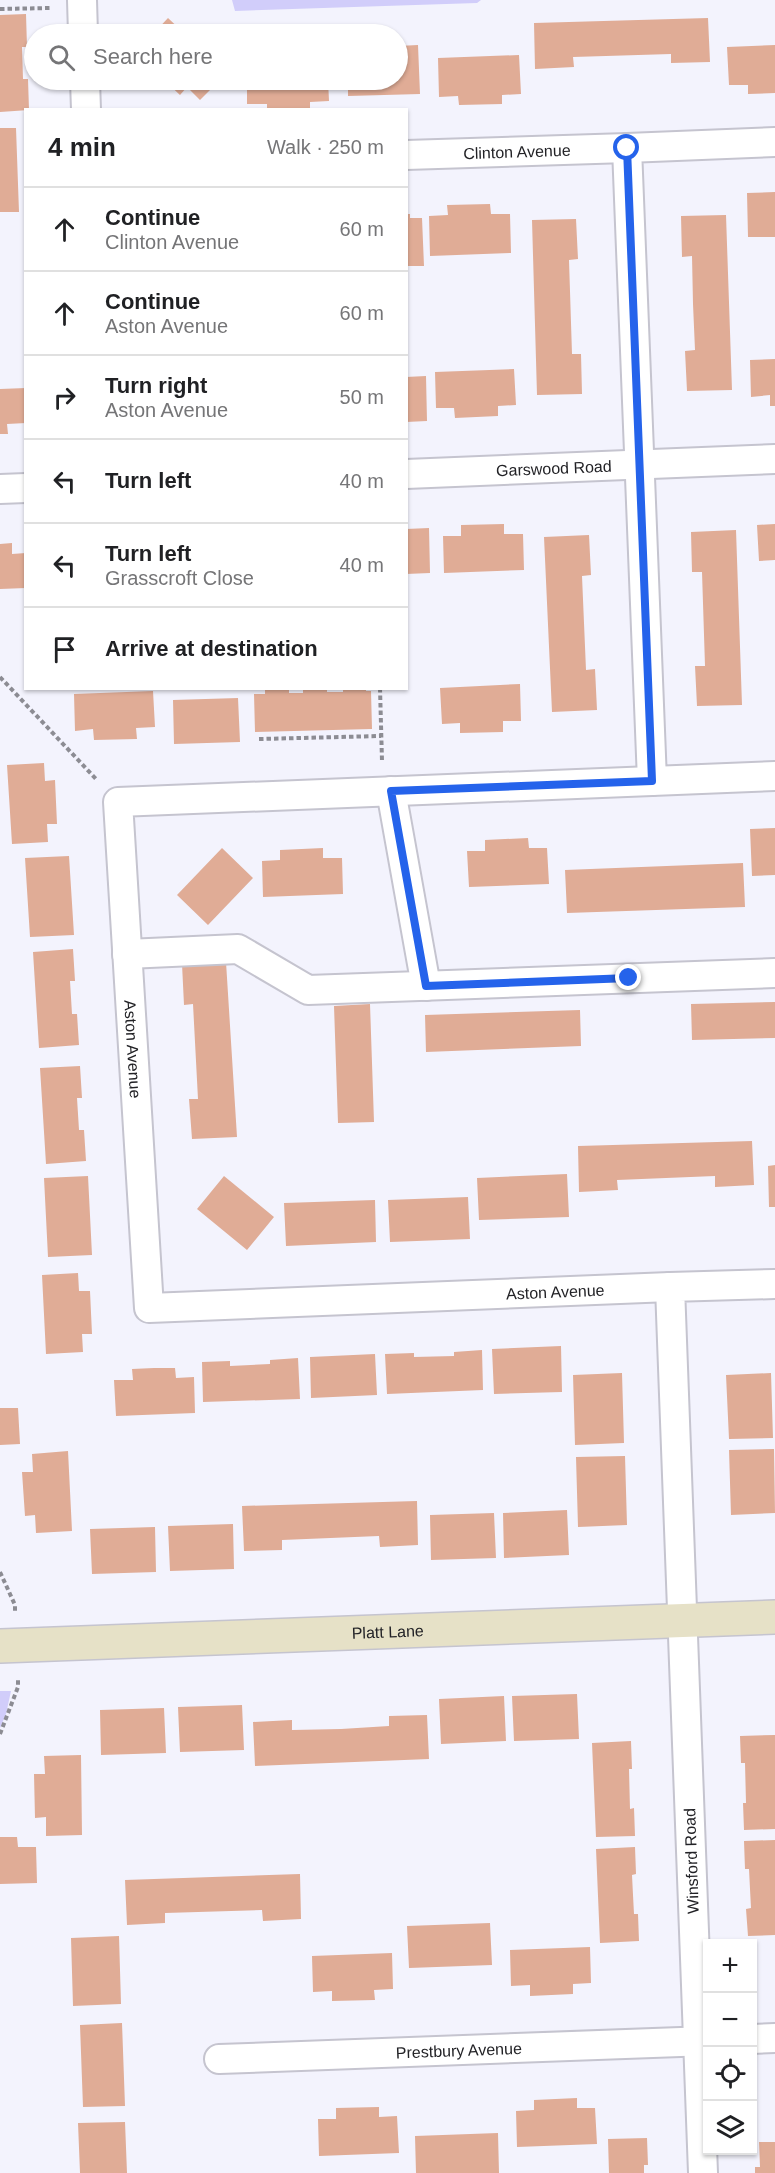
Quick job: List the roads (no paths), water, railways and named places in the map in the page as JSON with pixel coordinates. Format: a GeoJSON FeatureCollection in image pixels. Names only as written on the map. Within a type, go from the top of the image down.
{"type":"FeatureCollection","features":[{"type":"Feature","properties":{"kind":"street"},"geometry":{"type":"LineString","coordinates":[[86,90],[87,108]]}},
{"type":"Feature","properties":{"kind":"street","name":"Clinton Avenue"},"geometry":{"type":"LineString","coordinates":[[408,155],[775,142]]}},
{"type":"Feature","properties":{"kind":"street"},"geometry":{"type":"LineString","coordinates":[[627,148],[652,781]]}},
{"type":"Feature","properties":{"kind":"street","name":"Garswood Road"},"geometry":{"type":"LineString","coordinates":[[408,474],[775,459]]}},
{"type":"Feature","properties":{"kind":"street"},"geometry":{"type":"LineString","coordinates":[[0,489],[24,488]]}},
{"type":"Feature","properties":{"kind":"street"},"geometry":{"type":"LineString","coordinates":[[426,986],[387,791],[775,776]]}},
{"type":"Feature","properties":{"kind":"street","name":"Aston Avenue"},"geometry":{"type":"LineString","coordinates":[[387,791],[118,802],[149,1308],[775,1284]]}},
{"type":"Feature","properties":{"kind":"street"},"geometry":{"type":"LineString","coordinates":[[128,954],[238,950],[308,990],[775,973]]}},
{"type":"Feature","properties":{"kind":"street"},"geometry":{"type":"LineString","coordinates":[[670,1287],[681,1621]]}},
{"type":"Feature","properties":{"kind":"street","name":"Platt Lane"},"geometry":{"type":"LineString","coordinates":[[8,1646],[775,1617]]}},
{"type":"Feature","properties":{"kind":"street","name":"Winsford Road"},"geometry":{"type":"LineString","coordinates":[[681,1621],[703,2041]]}},
{"type":"Feature","properties":{"kind":"street"},"geometry":{"type":"LineString","coordinates":[[757,2039],[775,2038]]}},
{"type":"Feature","properties":{"kind":"street","name":"Prestbury Avenue"},"geometry":{"type":"LineString","coordinates":[[219,2059],[703,2041]]}},
{"type":"Feature","properties":{"kind":"street","name":"Winsford Road"},"geometry":{"type":"LineString","coordinates":[[703,2047],[703,2173]]}}]}
